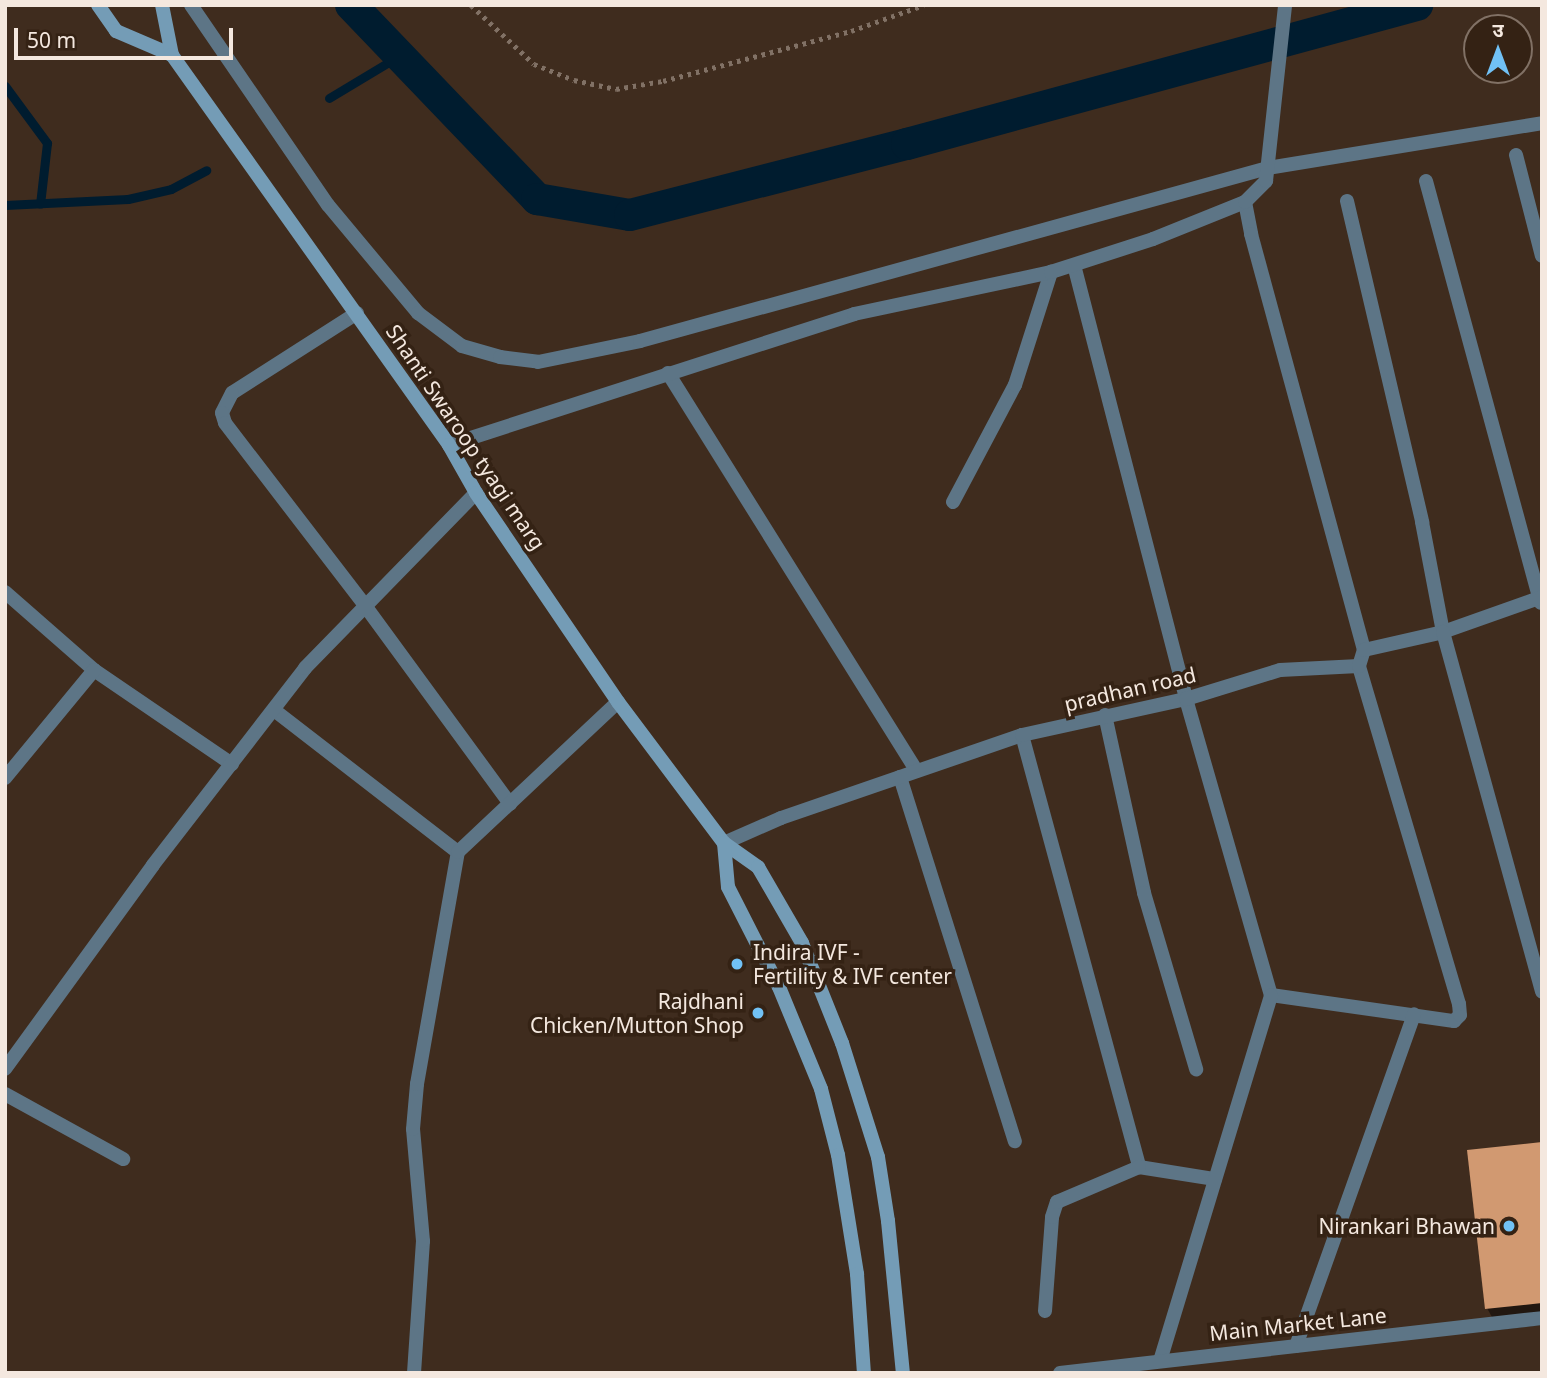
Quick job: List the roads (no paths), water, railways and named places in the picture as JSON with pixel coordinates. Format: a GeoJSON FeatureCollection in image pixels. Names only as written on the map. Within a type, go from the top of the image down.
{"type":"FeatureCollection","features":[{"type":"Feature","properties":{"kind":"main road"},"geometry":{"type":"LineString","coordinates":[[98,5],[116,31],[172,55]]}},
{"type":"Feature","properties":{"kind":"main road","name":"Shanti Swaroop tyagi marg"},"geometry":{"type":"LineString","coordinates":[[162,5],[172,55],[449,445],[476,493],[618,702],[724,843],[758,867],[802,943],[864,1105],[878,1157],[888,1221],[903,1373]]}},
{"type":"Feature","properties":{"kind":"main road"},"geometry":{"type":"LineString","coordinates":[[724,843],[728,887],[779,987],[821,1089],[849,1210],[857,1274],[864,1373]]}},
{"type":"Feature","properties":{"kind":"street"},"geometry":{"type":"LineString","coordinates":[[191,5],[328,205],[418,313],[462,346],[500,357],[538,362],[640,341],[1268,168],[1542,123]]}},
{"type":"Feature","properties":{"kind":"street"},"geometry":{"type":"LineString","coordinates":[[449,445],[853,314],[1074,265],[1153,239],[1245,202],[1266,181],[1285,5]]}},
{"type":"Feature","properties":{"kind":"street"},"geometry":{"type":"LineString","coordinates":[[1516,155],[1542,256]]}},
{"type":"Feature","properties":{"kind":"street"},"geometry":{"type":"LineString","coordinates":[[1364,650],[1443,632],[1541,600],[1426,181]]}},
{"type":"Feature","properties":{"kind":"street"},"geometry":{"type":"LineString","coordinates":[[1347,201],[1422,522],[1443,632],[1542,992]]}},
{"type":"Feature","properties":{"kind":"street"},"geometry":{"type":"LineString","coordinates":[[1245,202],[1251,234],[1364,650],[1359,666],[1461,1012],[1454,1021],[1271,995]]}},
{"type":"Feature","properties":{"kind":"street"},"geometry":{"type":"LineString","coordinates":[[1074,265],[1186,699],[1271,995],[1160,1361]]}},
{"type":"Feature","properties":{"kind":"street"},"geometry":{"type":"LineString","coordinates":[[953,502],[1016,384],[1051,272]]}},
{"type":"Feature","properties":{"kind":"street"},"geometry":{"type":"LineString","coordinates":[[357,313],[232,393],[222,413],[225,423],[366,607],[510,804]]}},
{"type":"Feature","properties":{"kind":"street"},"geometry":{"type":"LineString","coordinates":[[668,373],[917,771]]}},
{"type":"Feature","properties":{"kind":"street"},"geometry":{"type":"LineString","coordinates":[[5,1069],[153,865],[305,668],[476,493]]}},
{"type":"Feature","properties":{"kind":"street"},"geometry":{"type":"LineString","coordinates":[[5,592],[94,670],[232,764]]}},
{"type":"Feature","properties":{"kind":"street","name":"pradhan road"},"geometry":{"type":"LineString","coordinates":[[724,843],[781,818],[1022,735],[1186,699],[1280,670],[1359,666]]}},
{"type":"Feature","properties":{"kind":"street"},"geometry":{"type":"LineString","coordinates":[[5,779],[94,670]]}},
{"type":"Feature","properties":{"kind":"street"},"geometry":{"type":"LineString","coordinates":[[414,1373],[424,1241],[413,1129],[417,1084],[458,852],[618,702]]}},
{"type":"Feature","properties":{"kind":"street"},"geometry":{"type":"LineString","coordinates":[[274,710],[458,852]]}},
{"type":"Feature","properties":{"kind":"street"},"geometry":{"type":"LineString","coordinates":[[1105,715],[1143,893],[1196,1069]]}},
{"type":"Feature","properties":{"kind":"street"},"geometry":{"type":"LineString","coordinates":[[1022,735],[1139,1167]]}},
{"type":"Feature","properties":{"kind":"street"},"geometry":{"type":"LineString","coordinates":[[900,777],[1015,1141]]}},
{"type":"Feature","properties":{"kind":"street"},"geometry":{"type":"LineString","coordinates":[[1296,1346],[1414,1014]]}},
{"type":"Feature","properties":{"kind":"street"},"geometry":{"type":"LineString","coordinates":[[5,1094],[123,1159]]}},
{"type":"Feature","properties":{"kind":"street"},"geometry":{"type":"LineString","coordinates":[[1045,1311],[1052,1217],[1057,1202],[1139,1167],[1215,1180]]}},
{"type":"Feature","properties":{"kind":"street","name":"Main Market Lane"},"geometry":{"type":"LineString","coordinates":[[1060,1373],[1542,1318]]}},
{"type":"Feature","properties":{"kind":"waterway"},"geometry":{"type":"LineString","coordinates":[[351,5],[537,199],[630,215],[907,144],[1417,5]]}},
{"type":"Feature","properties":{"kind":"waterway"},"geometry":{"type":"LineString","coordinates":[[329,98],[399,56]]}},
{"type":"Feature","properties":{"kind":"waterway"},"geometry":{"type":"LineString","coordinates":[[5,86],[47,143],[40,204]]}},
{"type":"Feature","properties":{"kind":"waterway"},"geometry":{"type":"LineString","coordinates":[[5,205],[128,199],[171,189],[206,170]]}},
{"type":"Feature","properties":{"kind":"place","name":"Indira IVF - Fertility & IVF center"},"geometry":{"type":"Point","coordinates":[737,964]}},
{"type":"Feature","properties":{"kind":"place","name":"Rajdhani Chicken/Mutton Shop"},"geometry":{"type":"Point","coordinates":[758,1013]}},
{"type":"Feature","properties":{"kind":"place","name":"Nirankari Bhawan"},"geometry":{"type":"Point","coordinates":[1509,1226]}}]}
